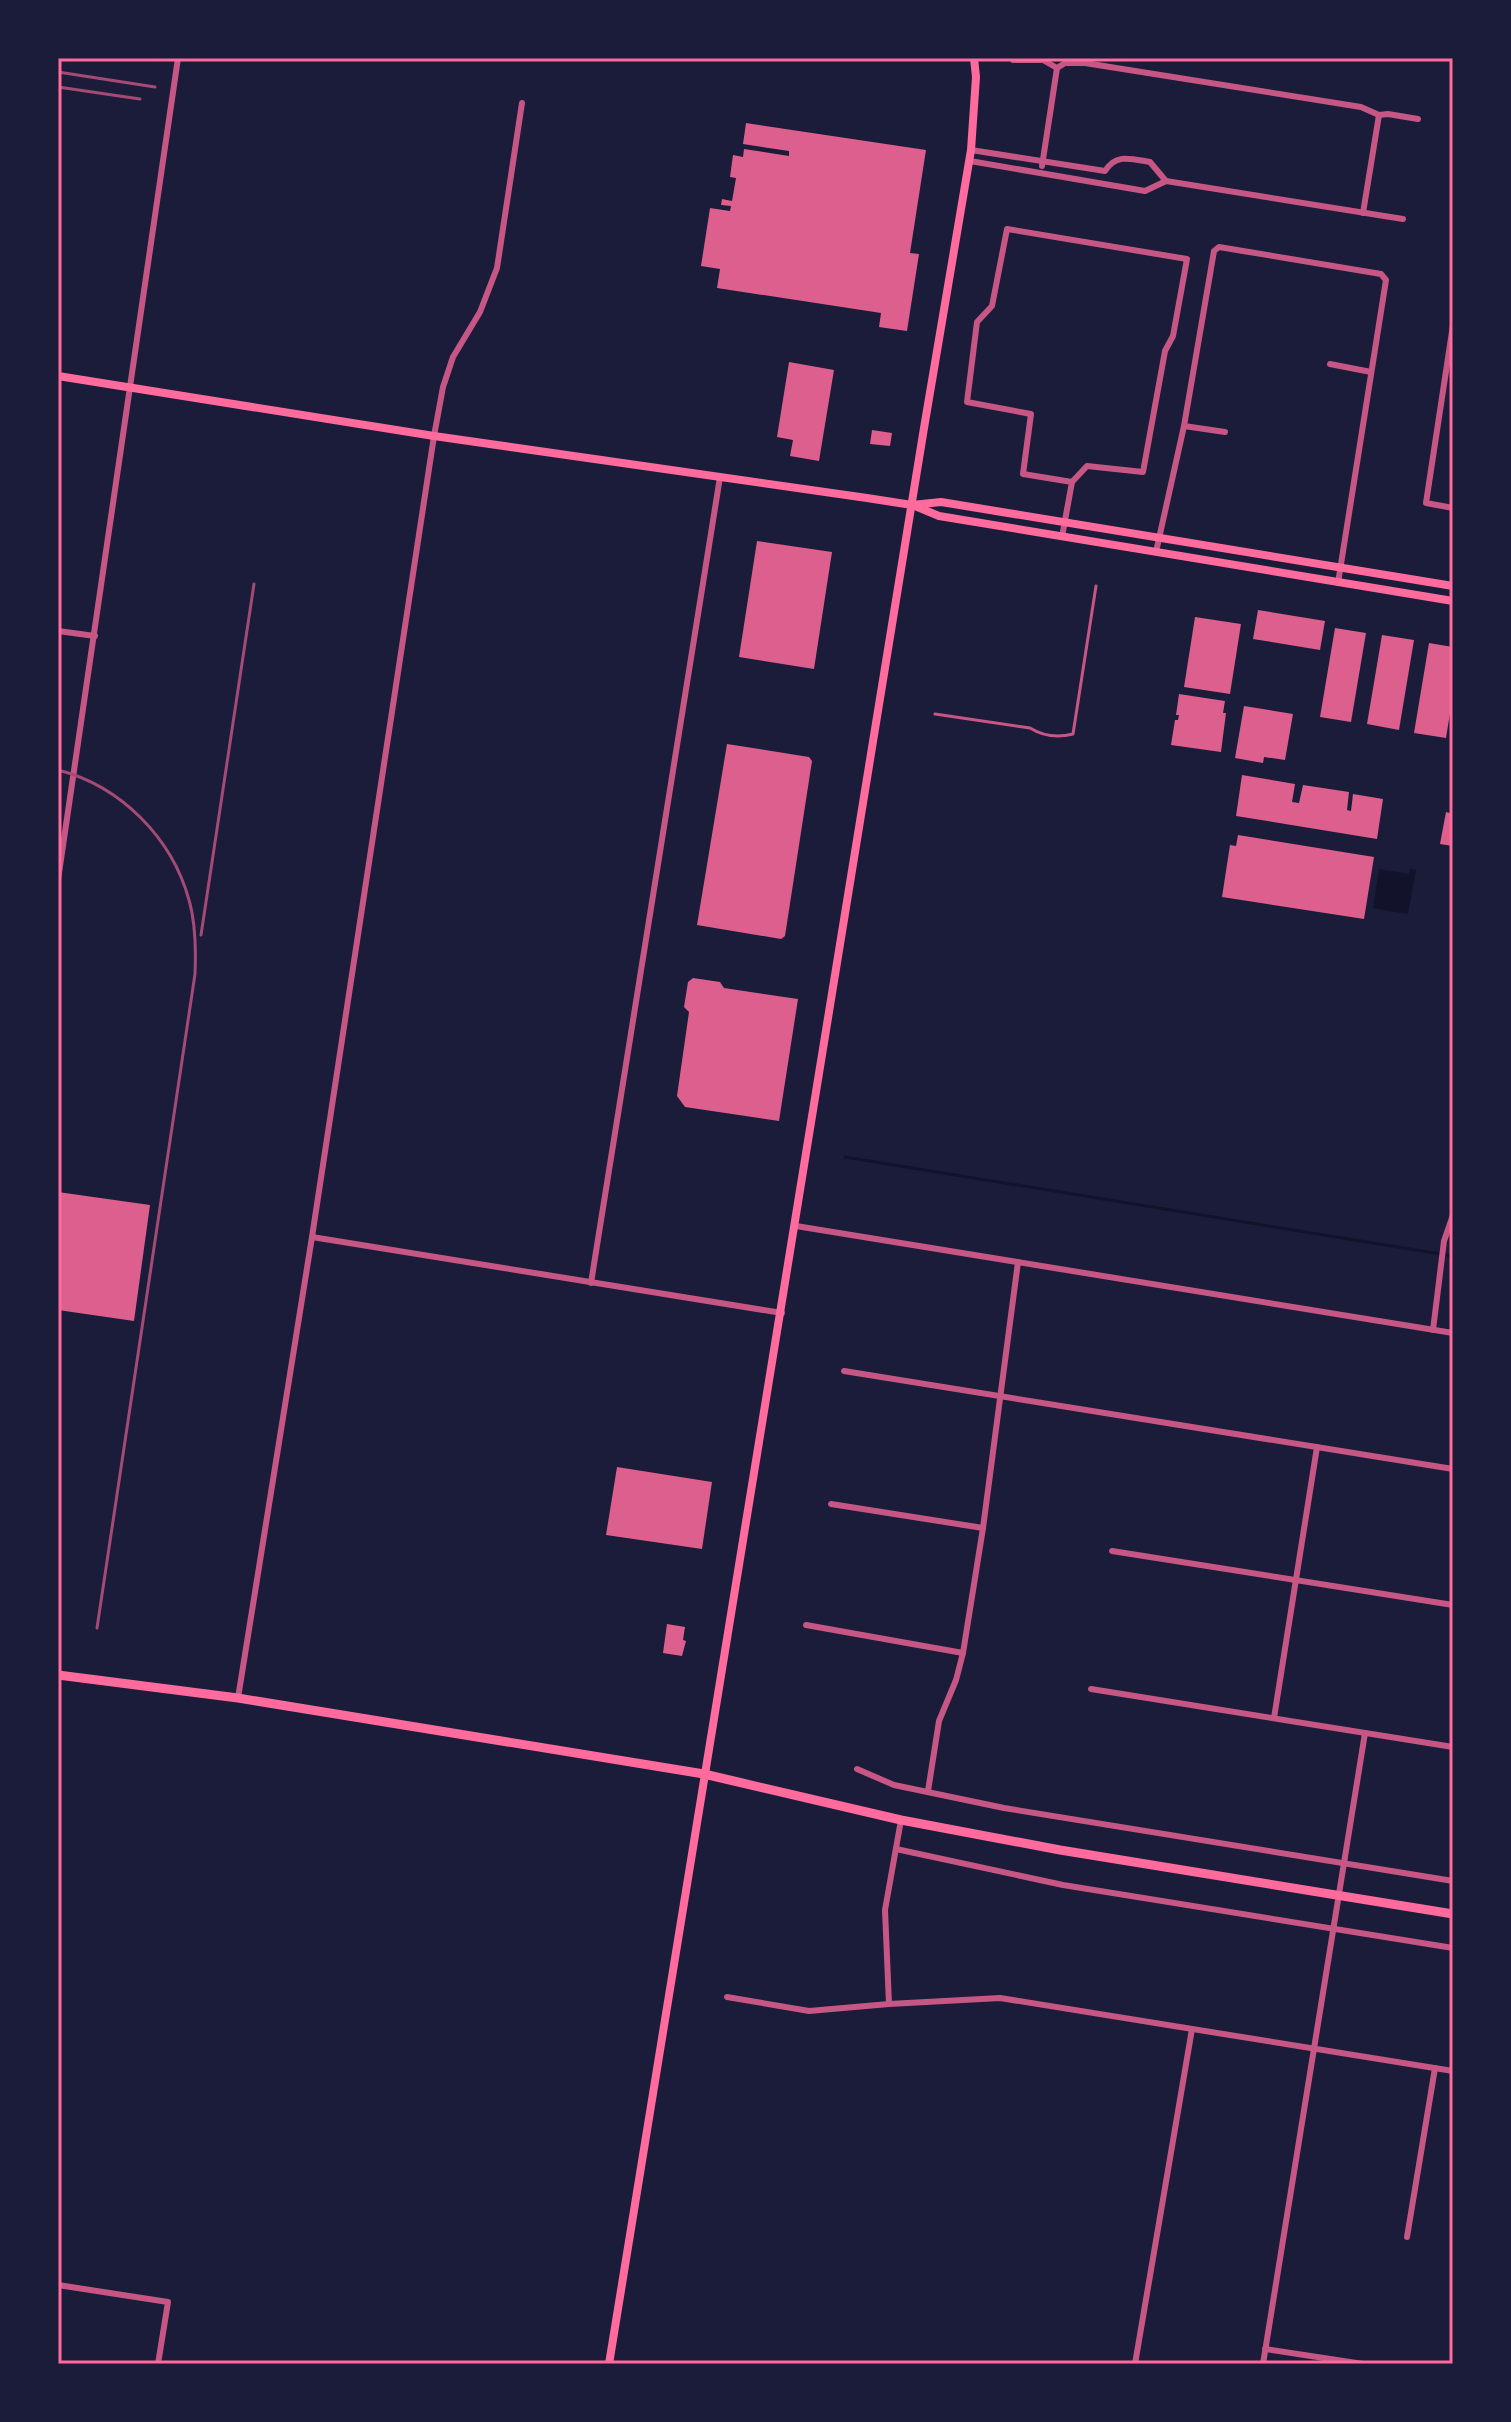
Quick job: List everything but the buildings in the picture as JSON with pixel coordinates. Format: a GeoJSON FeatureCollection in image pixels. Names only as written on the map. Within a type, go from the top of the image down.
{"type":"FeatureCollection","features":[{"type":"Feature","properties":{"kind":"main road"},"geometry":{"type":"LineString","coordinates":[[609,2364],[970,161],[976,77],[974,58]]}},
{"type":"Feature","properties":{"kind":"main road"},"geometry":{"type":"LineString","coordinates":[[58,376],[434,436],[912,505],[939,516],[1453,601]]}},
{"type":"Feature","properties":{"kind":"main road"},"geometry":{"type":"LineString","coordinates":[[912,505],[941,502],[1453,586]]}},
{"type":"Feature","properties":{"kind":"main road"},"geometry":{"type":"LineString","coordinates":[[58,1675],[238,1698],[704,1774],[901,1820],[1060,1850],[1453,1914]]}},
{"type":"Feature","properties":{"kind":"street"},"geometry":{"type":"LineString","coordinates":[[58,880],[178,58]]}},
{"type":"Feature","properties":{"kind":"street"},"geometry":{"type":"LineString","coordinates":[[1013,60],[1043,60],[1057,68]]}},
{"type":"Feature","properties":{"kind":"street"},"geometry":{"type":"LineString","coordinates":[[1040,173],[1057,68],[1065,63],[1100,65],[1361,107],[1379,115],[1418,119]]}},
{"type":"Feature","properties":{"kind":"street"},"geometry":{"type":"LineString","coordinates":[[238,1698],[434,436],[443,387],[453,357],[480,312],[497,268],[522,103]]}},
{"type":"Feature","properties":{"kind":"street"},"geometry":{"type":"LineString","coordinates":[[1363,213],[1379,115]]}},
{"type":"Feature","properties":{"kind":"street"},"geometry":{"type":"LineString","coordinates":[[971,150],[1105,171]]}},
{"type":"Feature","properties":{"kind":"street"},"geometry":{"type":"LineString","coordinates":[[1103,184],[1108,165],[1123,157],[1150,162],[1166,181]]}},
{"type":"Feature","properties":{"kind":"street"},"geometry":{"type":"LineString","coordinates":[[970,161],[1145,191],[1166,181],[1403,219]]}},
{"type":"Feature","properties":{"kind":"street"},"geometry":{"type":"LineString","coordinates":[[1062,537],[1072,482],[1087,466],[1143,472],[1165,351],[1173,336],[1187,259],[1007,229],[992,306],[977,322],[967,402],[1031,414],[1023,474],[1072,482]]}},
{"type":"Feature","properties":{"kind":"street"},"geometry":{"type":"LineString","coordinates":[[1156,552],[1184,426],[1216,248],[1381,274],[1385,276],[1338,583]]}},
{"type":"Feature","properties":{"kind":"street"},"geometry":{"type":"LineString","coordinates":[[1453,325],[1426,503],[1453,508]]}},
{"type":"Feature","properties":{"kind":"street"},"geometry":{"type":"LineString","coordinates":[[1330,364],[1371,372]]}},
{"type":"Feature","properties":{"kind":"street"},"geometry":{"type":"LineString","coordinates":[[1184,426],[1225,432]]}},
{"type":"Feature","properties":{"kind":"street"},"geometry":{"type":"LineString","coordinates":[[591,1283],[720,477]]}},
{"type":"Feature","properties":{"kind":"street"},"geometry":{"type":"LineString","coordinates":[[58,631],[95,636]]}},
{"type":"Feature","properties":{"kind":"street"},"geometry":{"type":"LineString","coordinates":[[1433,1330],[1444,1241],[1453,1215]]}},
{"type":"Feature","properties":{"kind":"street"},"geometry":{"type":"LineString","coordinates":[[796,1226],[1453,1333]]}},
{"type":"Feature","properties":{"kind":"street"},"geometry":{"type":"LineString","coordinates":[[312,1237],[782,1313]]}},
{"type":"Feature","properties":{"kind":"street"},"geometry":{"type":"LineString","coordinates":[[928,1791],[939,1721],[963,1653],[1018,1262]]}},
{"type":"Feature","properties":{"kind":"street"},"geometry":{"type":"LineString","coordinates":[[844,1371],[1453,1469]]}},
{"type":"Feature","properties":{"kind":"street"},"geometry":{"type":"LineString","coordinates":[[1274,1718],[1317,1447]]}},
{"type":"Feature","properties":{"kind":"street"},"geometry":{"type":"LineString","coordinates":[[831,1504],[983,1528]]}},
{"type":"Feature","properties":{"kind":"street"},"geometry":{"type":"LineString","coordinates":[[1112,1551],[1453,1605]]}},
{"type":"Feature","properties":{"kind":"street"},"geometry":{"type":"LineString","coordinates":[[806,1625],[963,1653]]}},
{"type":"Feature","properties":{"kind":"street"},"geometry":{"type":"LineString","coordinates":[[1091,1689],[1453,1747]]}},
{"type":"Feature","properties":{"kind":"street"},"geometry":{"type":"LineString","coordinates":[[1263,2364],[1365,1733]]}},
{"type":"Feature","properties":{"kind":"street"},"geometry":{"type":"LineString","coordinates":[[857,1769],[894,1785],[1004,1808],[1453,1881]]}},
{"type":"Feature","properties":{"kind":"street"},"geometry":{"type":"LineString","coordinates":[[889,2004],[885,1910],[901,1820]]}},
{"type":"Feature","properties":{"kind":"street"},"geometry":{"type":"LineString","coordinates":[[896,1849],[1063,1885],[1453,1948]]}},
{"type":"Feature","properties":{"kind":"street"},"geometry":{"type":"LineString","coordinates":[[727,1997],[809,2011],[1000,1998],[1453,2071]]}},
{"type":"Feature","properties":{"kind":"street"},"geometry":{"type":"LineString","coordinates":[[1135,2364],[1192,2029]]}},
{"type":"Feature","properties":{"kind":"street"},"geometry":{"type":"LineString","coordinates":[[1407,2237],[1435,2068]]}},
{"type":"Feature","properties":{"kind":"street"},"geometry":{"type":"LineString","coordinates":[[58,2285],[168,2302],[158,2364]]}},
{"type":"Feature","properties":{"kind":"street"},"geometry":{"type":"LineString","coordinates":[[1265,2349],[1363,2364]]}},
{"type":"Feature","properties":{"kind":"lane"},"geometry":{"type":"LineString","coordinates":[[935,714],[1030,728],[1039,733],[1063,737],[1073,734],[1096,586]]}},
{"type":"Feature","properties":{"kind":"shaded area"},"geometry":{"type":"Polygon","coordinates":[[[1379,869],[1409,874],[1410,869],[1416,870],[1408,914],[1373,908],[1379,869]]]}},
{"type":"Feature","properties":{"kind":"waterway"},"geometry":{"type":"LineString","coordinates":[[845,1157],[1453,1256]]}},
{"type":"Feature","properties":{"kind":"railway"},"geometry":{"type":"LineString","coordinates":[[58,72],[155,87]]}},
{"type":"Feature","properties":{"kind":"railway"},"geometry":{"type":"LineString","coordinates":[[58,87],[140,99]]}},
{"type":"Feature","properties":{"kind":"railway"},"geometry":{"type":"LineString","coordinates":[[201,935],[254,584]]}},
{"type":"Feature","properties":{"kind":"railway"},"geometry":{"type":"LineString","coordinates":[[58,770],[103,788],[123,802],[157,836],[181,877],[191,909],[195,937],[195,974],[97,1628]]}}]}
